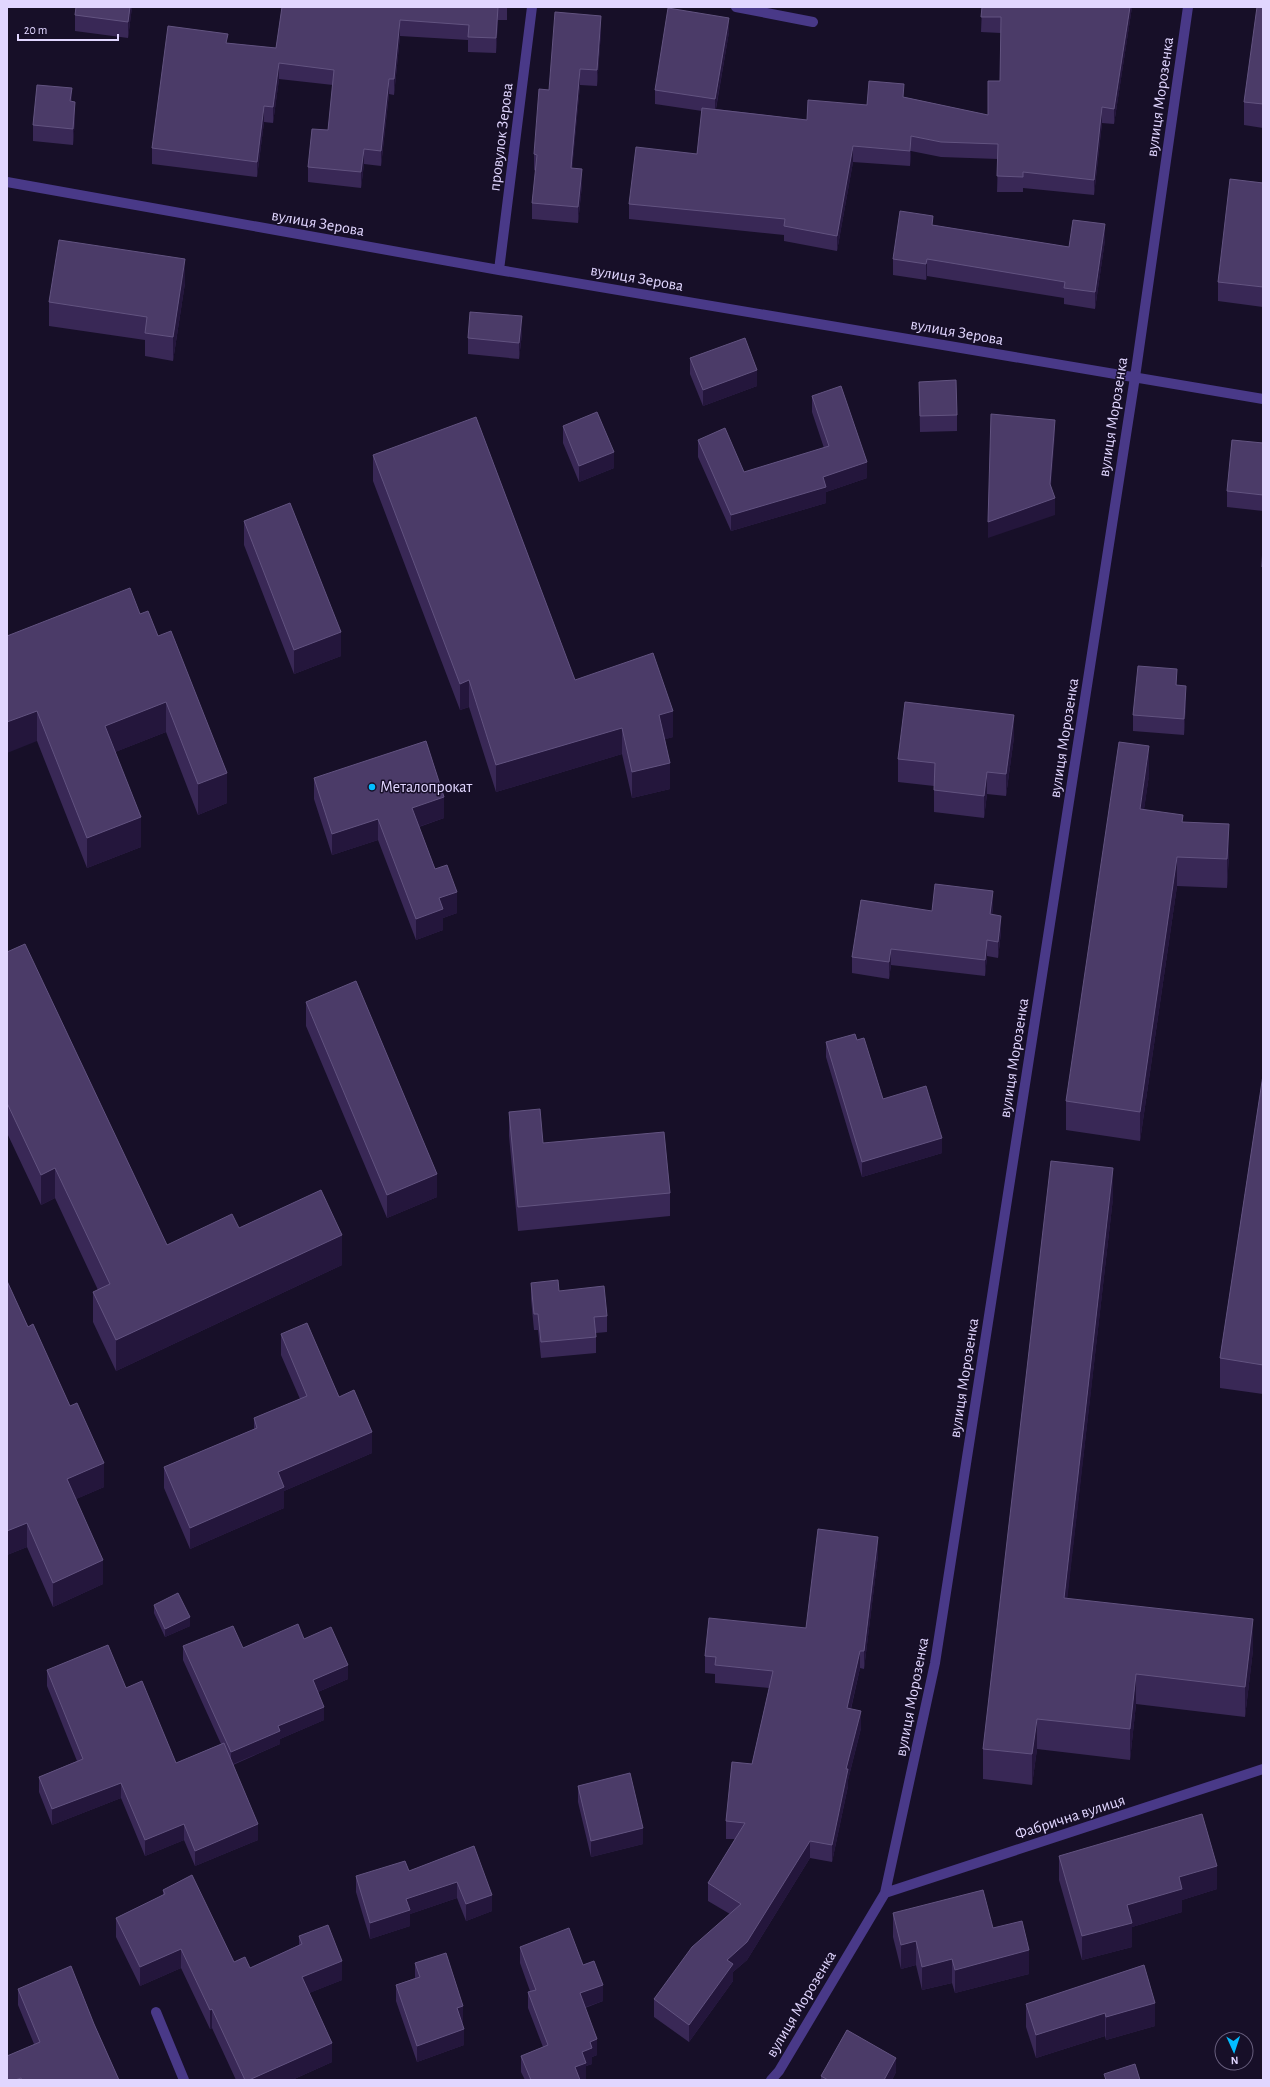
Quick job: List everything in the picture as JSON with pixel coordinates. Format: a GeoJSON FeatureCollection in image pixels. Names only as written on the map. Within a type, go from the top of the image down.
{"type":"FeatureCollection","features":[{"type":"Feature","properties":{"kind":"street","name":"провулок Зерова"},"geometry":{"type":"LineString","coordinates":[[499,270],[532,7]]}},
{"type":"Feature","properties":{"kind":"street"},"geometry":{"type":"LineString","coordinates":[[736,7],[813,22]]}},
{"type":"Feature","properties":{"kind":"street","name":"вулиця Морозенка"},"geometry":{"type":"LineString","coordinates":[[771,2080],[779,2071],[885,1893],[936,1663],[1135,377],[1188,7]]}},
{"type":"Feature","properties":{"kind":"street","name":"вулиця Зерова"},"geometry":{"type":"LineString","coordinates":[[7,182],[499,270],[1263,399]]}},
{"type":"Feature","properties":{"kind":"street","name":"Фабрична вулиця"},"geometry":{"type":"LineString","coordinates":[[885,1893],[1263,1769]]}},
{"type":"Feature","properties":{"kind":"street"},"geometry":{"type":"LineString","coordinates":[[156,2012],[184,2080]]}},
{"type":"Feature","properties":{"kind":"building"},"geometry":{"type":"Polygon","coordinates":[[[76,7],[130,7],[128,22],[75,15],[76,7]]]}},
{"type":"Feature","properties":{"kind":"building"},"geometry":{"type":"Polygon","coordinates":[[[282,7],[498,7],[496,38],[468,37],[469,25],[400,20],[394,79],[389,79],[381,151],[364,149],[361,172],[308,167],[312,129],[328,130],[334,70],[279,63],[273,107],[264,106],[257,162],[152,148],[168,26],[228,34],[226,43],[276,48],[282,7]]]}},
{"type":"Feature","properties":{"kind":"building"},"geometry":{"type":"Polygon","coordinates":[[[982,7],[1130,7],[1114,109],[1102,107],[1094,180],[1023,172],[1023,177],[997,176],[998,144],[941,142],[911,136],[910,151],[853,146],[837,236],[784,226],[785,219],[629,204],[636,147],[697,154],[702,108],[807,120],[808,100],[867,105],[869,81],[904,84],[903,97],[988,115],[988,81],[1000,81],[1001,17],[981,17],[982,7]]]}},
{"type":"Feature","properties":{"kind":"building"},"geometry":{"type":"Polygon","coordinates":[[[1257,7],[1263,7],[1263,104],[1244,102],[1257,7]]]}},
{"type":"Feature","properties":{"kind":"building"},"geometry":{"type":"Polygon","coordinates":[[[668,8],[729,18],[715,99],[655,90],[668,8]]]}},
{"type":"Feature","properties":{"kind":"building"},"geometry":{"type":"Polygon","coordinates":[[[555,12],[601,16],[597,70],[580,69],[571,168],[582,169],[578,207],[532,203],[537,155],[534,154],[539,89],[549,90],[555,12]]]}},
{"type":"Feature","properties":{"kind":"building"},"geometry":{"type":"Polygon","coordinates":[[[37,85],[72,88],[70,101],[75,102],[73,129],[33,125],[37,85]]]}},
{"type":"Feature","properties":{"kind":"building"},"geometry":{"type":"Polygon","coordinates":[[[1230,179],[1263,183],[1263,287],[1218,282],[1230,179]]]}},
{"type":"Feature","properties":{"kind":"building"},"geometry":{"type":"Polygon","coordinates":[[[900,211],[933,216],[932,225],[1069,247],[1073,220],[1105,224],[1095,292],[1064,288],[1065,282],[927,259],[926,264],[893,259],[900,211]]]}},
{"type":"Feature","properties":{"kind":"building"},"geometry":{"type":"Polygon","coordinates":[[[59,240],[185,259],[173,337],[145,333],[147,317],[49,302],[59,240]]]}},
{"type":"Feature","properties":{"kind":"building"},"geometry":{"type":"Polygon","coordinates":[[[470,312],[522,316],[519,343],[468,338],[470,312]]]}},
{"type":"Feature","properties":{"kind":"building"},"geometry":{"type":"Polygon","coordinates":[[[745,338],[757,370],[703,390],[690,358],[745,338]]]}},
{"type":"Feature","properties":{"kind":"building"},"geometry":{"type":"Polygon","coordinates":[[[956,380],[957,415],[920,416],[919,382],[956,380]]]}},
{"type":"Feature","properties":{"kind":"building"},"geometry":{"type":"Polygon","coordinates":[[[841,386],[867,462],[823,477],[826,487],[731,515],[698,440],[725,428],[744,472],[829,446],[812,396],[841,386]]]}},
{"type":"Feature","properties":{"kind":"building"},"geometry":{"type":"Polygon","coordinates":[[[597,412],[614,452],[579,466],[563,426],[597,412]]]}},
{"type":"Feature","properties":{"kind":"building"},"geometry":{"type":"Polygon","coordinates":[[[991,414],[1055,420],[1050,484],[1055,498],[988,522],[991,414]]]}},
{"type":"Feature","properties":{"kind":"building"},"geometry":{"type":"Polygon","coordinates":[[[476,417],[575,680],[653,653],[673,711],[659,715],[670,763],[632,772],[622,728],[496,765],[469,680],[460,684],[373,455],[476,417]]]}},
{"type":"Feature","properties":{"kind":"building"},"geometry":{"type":"Polygon","coordinates":[[[1232,440],[1263,443],[1263,495],[1227,491],[1232,440]]]}},
{"type":"Feature","properties":{"kind":"building"},"geometry":{"type":"Polygon","coordinates":[[[290,503],[341,632],[294,650],[244,521],[290,503]]]}},
{"type":"Feature","properties":{"kind":"building"},"geometry":{"type":"Polygon","coordinates":[[[1263,543],[1263,567],[1262,567],[1263,543]]]}},
{"type":"Feature","properties":{"kind":"building"},"geometry":{"type":"Polygon","coordinates":[[[130,588],[140,614],[148,611],[158,636],[171,631],[227,773],[198,784],[166,702],[105,726],[141,817],[87,838],[37,711],[7,722],[7,636],[130,588]]]}},
{"type":"Feature","properties":{"kind":"building"},"geometry":{"type":"Polygon","coordinates":[[[1138,666],[1177,669],[1176,685],[1186,686],[1184,719],[1133,715],[1138,666]]]}},
{"type":"Feature","properties":{"kind":"building"},"geometry":{"type":"Polygon","coordinates":[[[905,702],[1014,715],[1006,774],[987,772],[984,796],[934,790],[935,763],[898,759],[905,702]]]}},
{"type":"Feature","properties":{"kind":"building"},"geometry":{"type":"Polygon","coordinates":[[[426,741],[444,797],[412,808],[435,869],[447,865],[457,892],[439,898],[443,909],[416,919],[378,819],[332,834],[314,778],[426,741]]]}},
{"type":"Feature","properties":{"kind":"building"},"geometry":{"type":"Polygon","coordinates":[[[1119,742],[1149,746],[1140,809],[1183,815],[1182,822],[1229,824],[1227,859],[1177,857],[1140,1112],[1066,1101],[1119,742]]]}},
{"type":"Feature","properties":{"kind":"building"},"geometry":{"type":"Polygon","coordinates":[[[935,884],[993,891],[990,914],[1001,916],[998,942],[987,940],[985,960],[891,949],[889,962],[852,957],[861,900],[932,911],[935,884]]]}},
{"type":"Feature","properties":{"kind":"building"},"geometry":{"type":"Polygon","coordinates":[[[25,944],[167,1245],[232,1214],[239,1228],[321,1190],[342,1235],[116,1340],[93,1292],[110,1284],[55,1168],[41,1175],[7,1103],[7,952],[25,944]]]}},
{"type":"Feature","properties":{"kind":"building"},"geometry":{"type":"Polygon","coordinates":[[[356,981],[437,1174],[387,1195],[306,1002],[356,981]]]}},
{"type":"Feature","properties":{"kind":"building"},"geometry":{"type":"Polygon","coordinates":[[[855,1034],[857,1040],[864,1038],[883,1099],[926,1086],[942,1138],[862,1162],[826,1042],[855,1034]]]}},
{"type":"Feature","properties":{"kind":"building"},"geometry":{"type":"Polygon","coordinates":[[[1263,1075],[1263,1365],[1220,1358],[1263,1075]]]}},
{"type":"Feature","properties":{"kind":"building"},"geometry":{"type":"Polygon","coordinates":[[[540,1109],[543,1143],[664,1132],[670,1193],[518,1207],[509,1112],[540,1109]]]}},
{"type":"Feature","properties":{"kind":"building"},"geometry":{"type":"Polygon","coordinates":[[[1051,1161],[1113,1168],[1064,1598],[1253,1619],[1245,1687],[1136,1674],[1130,1729],[1037,1719],[1032,1754],[983,1749],[1051,1161]]]}},
{"type":"Feature","properties":{"kind":"building"},"geometry":{"type":"Polygon","coordinates":[[[558,1280],[559,1291],[604,1286],[607,1316],[594,1317],[596,1337],[541,1342],[538,1314],[534,1314],[531,1283],[558,1280]]]}},
{"type":"Feature","properties":{"kind":"building"},"geometry":{"type":"Polygon","coordinates":[[[7,1281],[28,1327],[33,1324],[70,1406],[77,1403],[104,1463],[67,1479],[103,1560],[53,1583],[27,1523],[7,1531],[7,1281]]]}},
{"type":"Feature","properties":{"kind":"building"},"geometry":{"type":"Polygon","coordinates":[[[307,1323],[339,1397],[354,1390],[372,1432],[278,1472],[284,1487],[190,1528],[164,1467],[257,1428],[254,1418],[307,1396],[281,1334],[307,1323]]]}},
{"type":"Feature","properties":{"kind":"building"},"geometry":{"type":"Polygon","coordinates":[[[818,1529],[878,1537],[864,1651],[860,1651],[847,1708],[861,1711],[846,1769],[848,1769],[832,1845],[810,1841],[747,1942],[727,1960],[733,1964],[689,2025],[654,1999],[692,1947],[741,1904],[708,1883],[745,1823],[726,1821],[732,1762],[752,1764],[773,1671],[715,1665],[716,1657],[705,1656],[709,1618],[806,1628],[818,1529]]]}},
{"type":"Feature","properties":{"kind":"building"},"geometry":{"type":"Polygon","coordinates":[[[178,1593],[190,1617],[165,1629],[154,1605],[178,1593]]]}},
{"type":"Feature","properties":{"kind":"building"},"geometry":{"type":"Polygon","coordinates":[[[298,1624],[304,1639],[331,1627],[348,1665],[313,1680],[324,1707],[278,1726],[280,1731],[231,1752],[183,1646],[233,1626],[243,1648],[298,1624]]]}},
{"type":"Feature","properties":{"kind":"building"},"geometry":{"type":"Polygon","coordinates":[[[108,1645],[126,1688],[142,1681],[176,1763],[224,1743],[258,1824],[195,1851],[184,1824],[145,1840],[121,1783],[52,1809],[39,1777],[83,1759],[47,1670],[108,1645]]]}},
{"type":"Feature","properties":{"kind":"building"},"geometry":{"type":"Polygon","coordinates":[[[630,1773],[643,1828],[591,1841],[578,1786],[630,1773]]]}},
{"type":"Feature","properties":{"kind":"building"},"geometry":{"type":"Polygon","coordinates":[[[1202,1814],[1217,1866],[1179,1877],[1182,1889],[1127,1905],[1132,1923],[1082,1936],[1059,1856],[1202,1814]]]}},
{"type":"Feature","properties":{"kind":"building"},"geometry":{"type":"Polygon","coordinates":[[[474,1846],[492,1895],[466,1904],[457,1882],[406,1899],[410,1910],[370,1923],[356,1876],[405,1861],[409,1871],[474,1846]]]}},
{"type":"Feature","properties":{"kind":"building"},"geometry":{"type":"Polygon","coordinates":[[[192,1875],[234,1962],[245,1957],[250,1968],[302,1944],[299,1936],[328,1925],[342,1961],[302,1977],[332,2043],[249,2080],[245,2080],[212,2009],[210,2010],[181,1949],[140,1967],[116,1918],[165,1894],[163,1890],[192,1875]]]}},
{"type":"Feature","properties":{"kind":"building"},"geometry":{"type":"Polygon","coordinates":[[[983,1890],[993,1928],[1022,1921],[1029,1950],[955,1970],[952,1959],[922,1967],[916,1941],[901,1945],[893,1913],[983,1890]]]}},
{"type":"Feature","properties":{"kind":"building"},"geometry":{"type":"Polygon","coordinates":[[[569,1928],[583,1965],[594,1961],[603,1985],[580,1993],[597,2039],[590,2042],[592,2048],[582,2052],[586,2063],[575,2067],[580,2080],[531,2080],[521,2056],[548,2045],[528,1992],[536,1990],[520,1947],[569,1928]]]}},
{"type":"Feature","properties":{"kind":"building"},"geometry":{"type":"Polygon","coordinates":[[[446,1953],[463,2006],[457,2008],[464,2029],[417,2046],[396,1985],[420,1977],[415,1963],[446,1953]]]}},
{"type":"Feature","properties":{"kind":"building"},"geometry":{"type":"Polygon","coordinates":[[[1144,1965],[1155,2003],[1106,2017],[1105,2013],[1036,2035],[1026,2004],[1144,1965]]]}},
{"type":"Feature","properties":{"kind":"building"},"geometry":{"type":"Polygon","coordinates":[[[71,1966],[94,2024],[119,2080],[22,2080],[21,2078],[7,2080],[7,2056],[40,2042],[18,1989],[71,1966]]]}},
{"type":"Feature","properties":{"kind":"building"},"geometry":{"type":"Polygon","coordinates":[[[847,2030],[896,2058],[884,2080],[828,2080],[821,2076],[847,2030]]]}},
{"type":"Feature","properties":{"kind":"building"},"geometry":{"type":"Polygon","coordinates":[[[1135,2064],[1140,2080],[1106,2080],[1104,2074],[1135,2064]]]}},
{"type":"Feature","properties":{"kind":"place","name":"Металопрокат"},"geometry":{"type":"Point","coordinates":[372,787]}}]}
